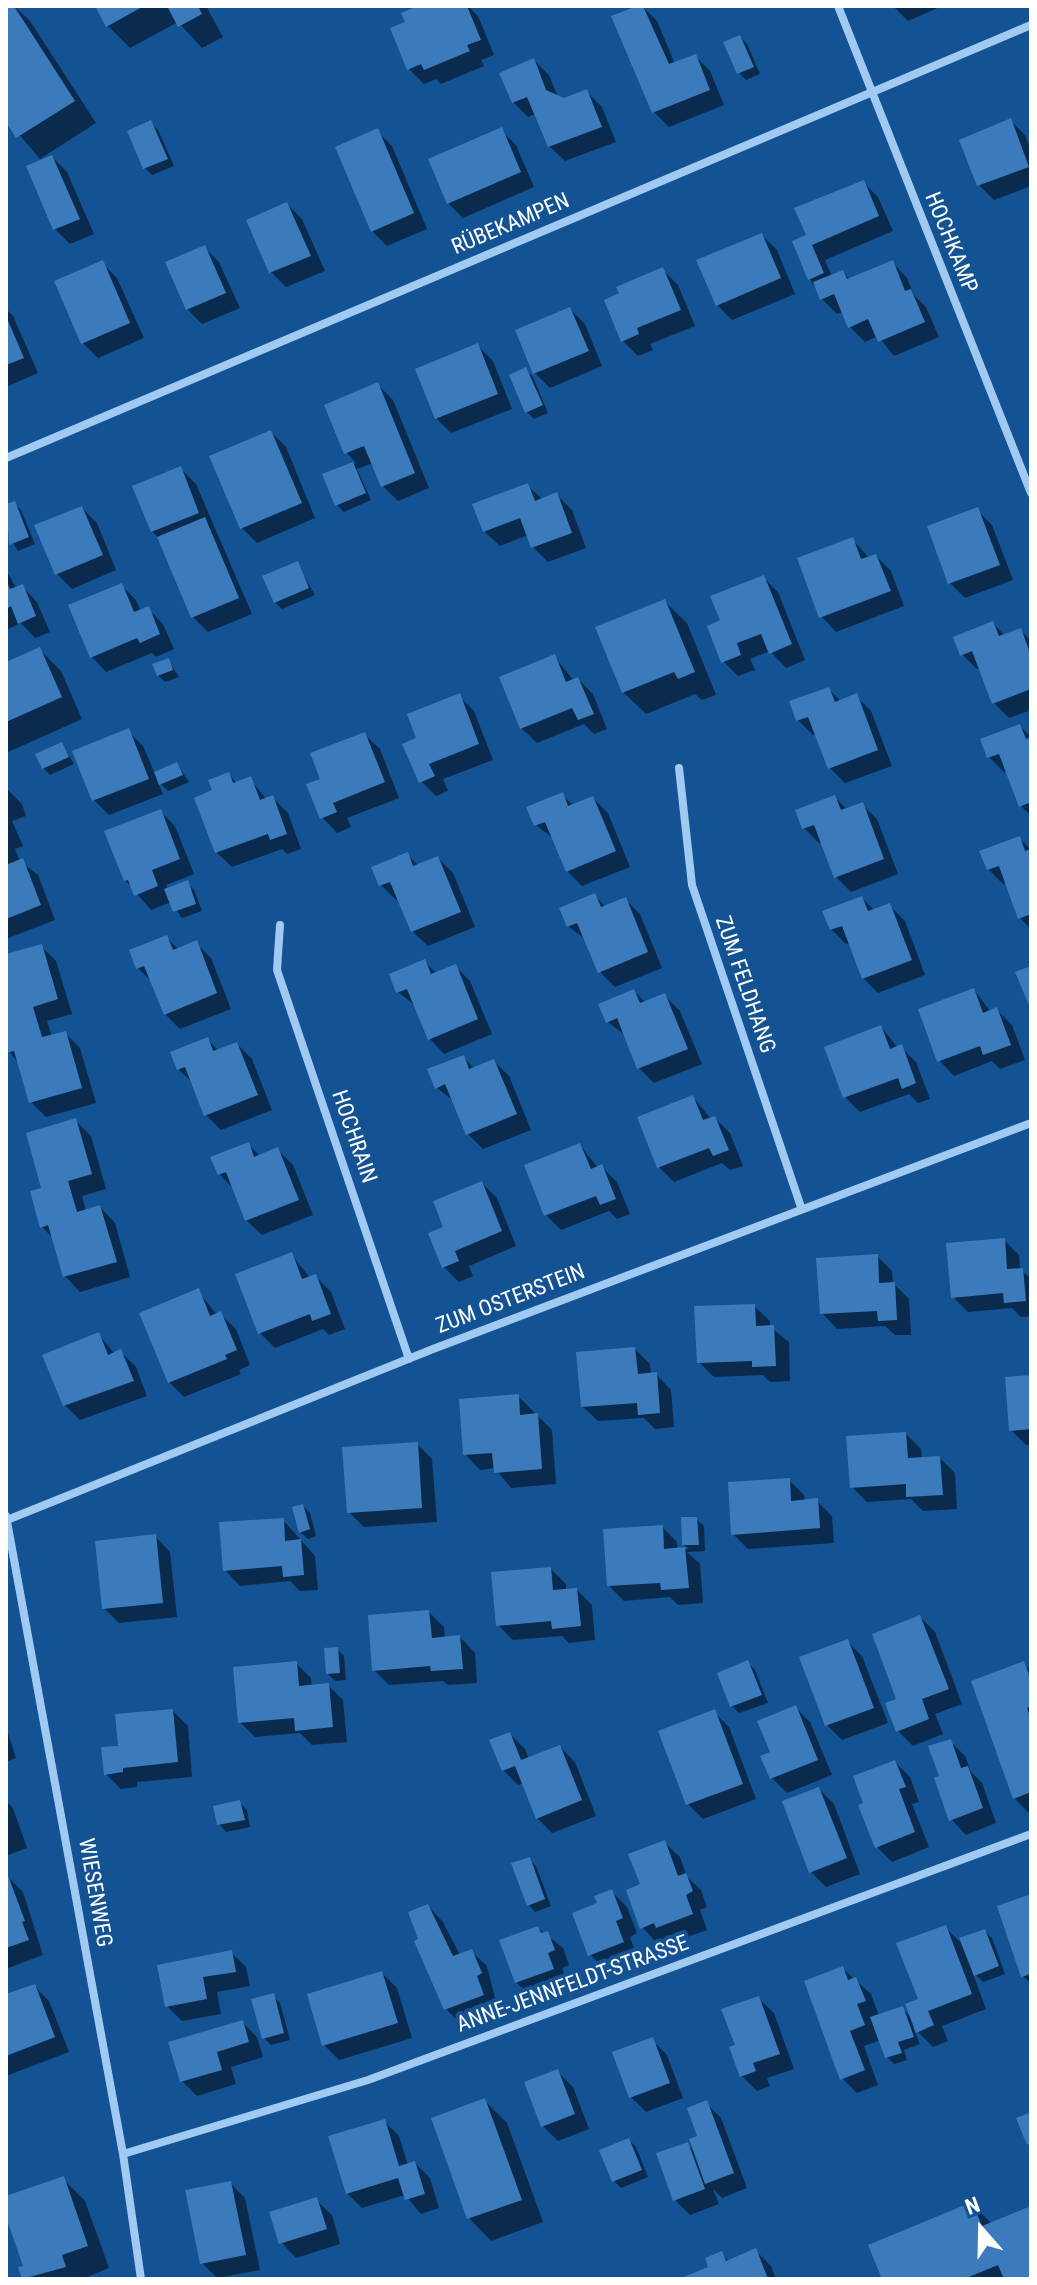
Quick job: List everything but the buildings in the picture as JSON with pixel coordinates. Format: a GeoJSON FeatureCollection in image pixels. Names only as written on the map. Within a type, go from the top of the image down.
{"type":"FeatureCollection","features":[{"type":"Feature","properties":{"kind":"street","name":"HOCHKAMP"},"geometry":{"type":"LineString","coordinates":[[838,6],[869,93],[1031,493]]}},
{"type":"Feature","properties":{"kind":"street","name":"RÜBEKAMPEN"},"geometry":{"type":"LineString","coordinates":[[6,458],[1031,25]]}},
{"type":"Feature","properties":{"kind":"street","name":"ZUM FELDHANG"},"geometry":{"type":"LineString","coordinates":[[679,768],[692,885],[801,1207]]}},
{"type":"Feature","properties":{"kind":"street","name":"HOCHRAIN"},"geometry":{"type":"LineString","coordinates":[[280,925],[277,970],[409,1359]]}},
{"type":"Feature","properties":{"kind":"street","name":"ZUM OSTERSTEIN"},"geometry":{"type":"LineString","coordinates":[[6,1517],[801,1207],[1031,1123]]}},
{"type":"Feature","properties":{"kind":"street","name":"WIESENWEG"},"geometry":{"type":"LineString","coordinates":[[6,1517],[123,2154],[141,2279]]}},
{"type":"Feature","properties":{"kind":"street","name":"ANNE-JENNFELDT-STRASSE"},"geometry":{"type":"LineString","coordinates":[[123,2154],[368,2080],[1031,1834]]}}]}
